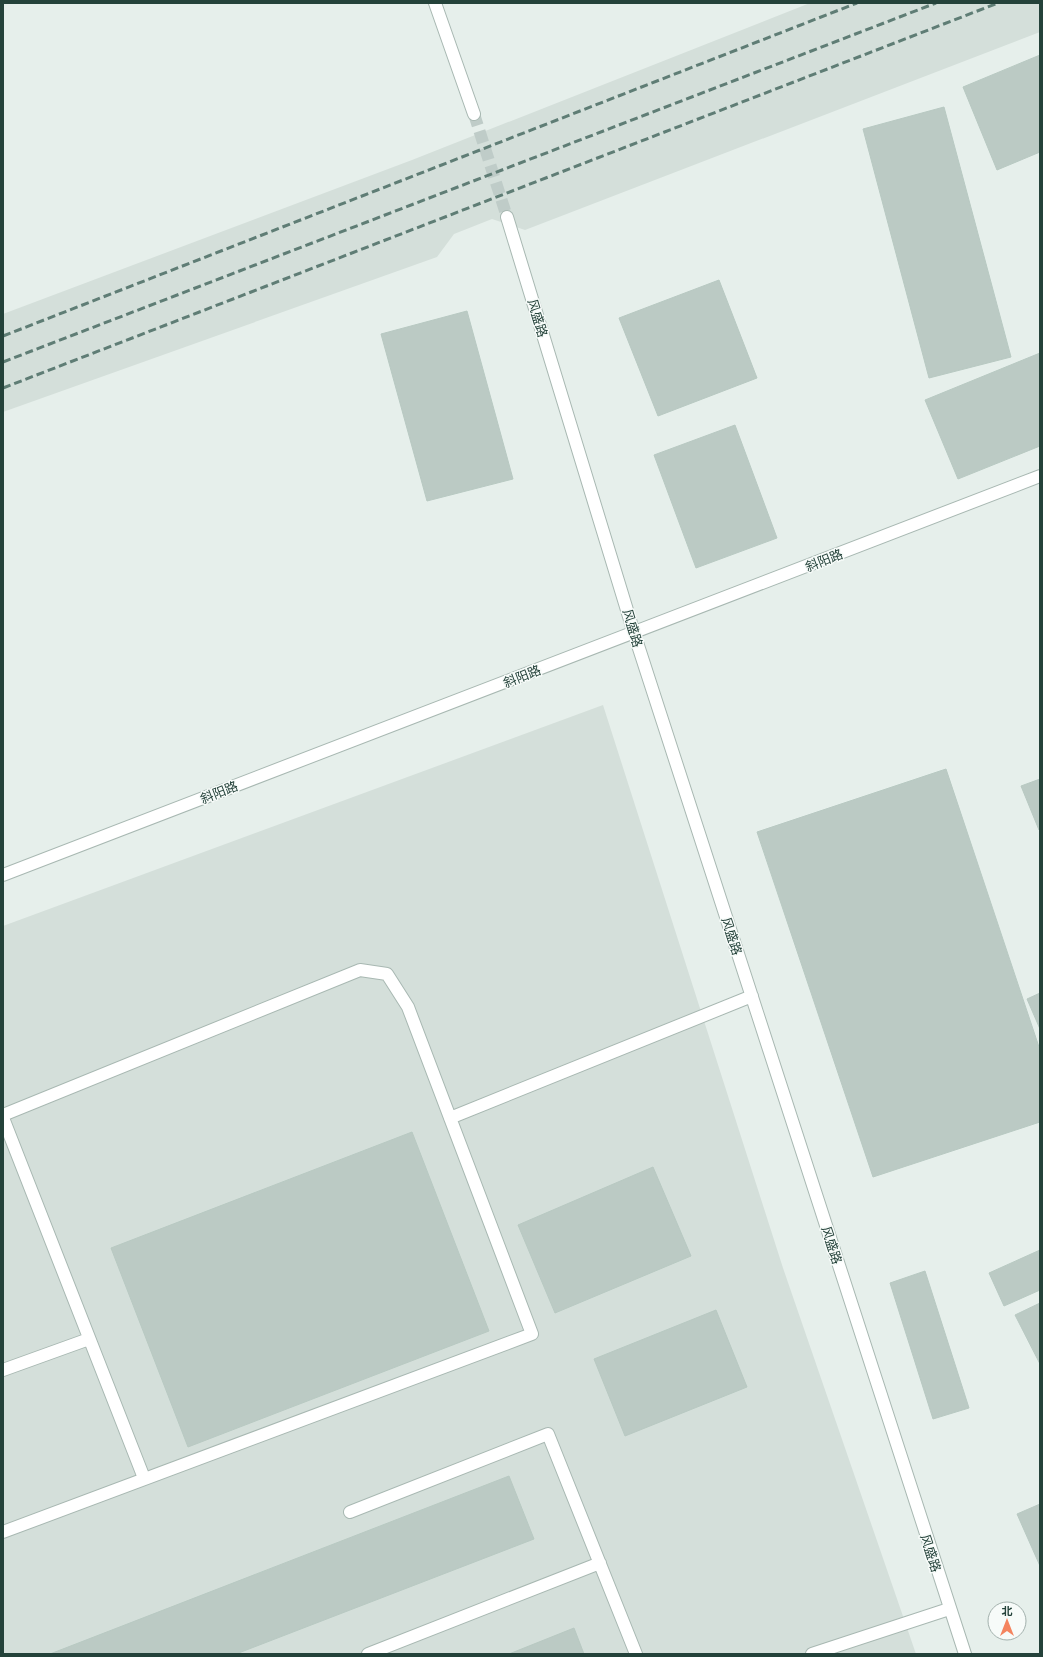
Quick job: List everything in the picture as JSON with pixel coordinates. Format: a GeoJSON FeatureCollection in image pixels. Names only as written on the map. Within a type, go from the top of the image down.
{"type":"FeatureCollection","features":[{"type":"Feature","properties":{"kind":"street"},"geometry":{"type":"LineString","coordinates":[[434,3],[474,114]]}},
{"type":"Feature","properties":{"kind":"street","name":"风盛路"},"geometry":{"type":"LineString","coordinates":[[506,217],[634,633],[949,1609],[965,1654]]}},
{"type":"Feature","properties":{"kind":"street","name":"斜阳路"},"geometry":{"type":"LineString","coordinates":[[3,876],[1040,476]]}},
{"type":"Feature","properties":{"kind":"street"},"geometry":{"type":"LineString","coordinates":[[3,1114],[360,970],[387,974],[408,1007],[532,1334],[3,1532]]}},
{"type":"Feature","properties":{"kind":"street"},"geometry":{"type":"LineString","coordinates":[[450,1118],[752,996]]}},
{"type":"Feature","properties":{"kind":"street"},"geometry":{"type":"LineString","coordinates":[[3,1118],[144,1478]]}},
{"type":"Feature","properties":{"kind":"street"},"geometry":{"type":"LineString","coordinates":[[3,1370],[90,1339]]}},
{"type":"Feature","properties":{"kind":"street"},"geometry":{"type":"LineString","coordinates":[[350,1512],[548,1434],[636,1654]]}},
{"type":"Feature","properties":{"kind":"street"},"geometry":{"type":"LineString","coordinates":[[368,1654],[600,1564]]}},
{"type":"Feature","properties":{"kind":"street"},"geometry":{"type":"LineString","coordinates":[[812,1654],[949,1609]]}},
{"type":"Feature","properties":{"kind":"shaded area"},"geometry":{"type":"Polygon","coordinates":[[[810,3],[1040,3],[1040,32],[525,230],[492,219],[454,234],[437,257],[3,412],[3,314],[412,160],[810,3]]]}},
{"type":"Feature","properties":{"kind":"shaded area"},"geometry":{"type":"Polygon","coordinates":[[[603,705],[783,1268],[916,1654],[3,1654],[3,926],[603,705]]]}},
{"type":"Feature","properties":{"kind":"building"},"geometry":{"type":"Polygon","coordinates":[[[1040,55],[1040,152],[997,170],[963,87],[1040,55]]]}},
{"type":"Feature","properties":{"kind":"building"},"geometry":{"type":"Polygon","coordinates":[[[944,107],[1011,357],[929,378],[863,129],[944,107]]]}},
{"type":"Feature","properties":{"kind":"building"},"geometry":{"type":"Polygon","coordinates":[[[719,280],[757,378],[658,416],[619,318],[719,280]]]}},
{"type":"Feature","properties":{"kind":"building"},"geometry":{"type":"Polygon","coordinates":[[[467,311],[513,479],[427,501],[381,334],[467,311]]]}},
{"type":"Feature","properties":{"kind":"building"},"geometry":{"type":"Polygon","coordinates":[[[1040,353],[1040,446],[958,479],[925,400],[1040,353]]]}},
{"type":"Feature","properties":{"kind":"building"},"geometry":{"type":"Polygon","coordinates":[[[735,425],[777,538],[696,568],[654,455],[735,425]]]}},
{"type":"Feature","properties":{"kind":"building"},"geometry":{"type":"Polygon","coordinates":[[[946,769],[1040,1050],[1040,1122],[873,1177],[757,832],[946,769]]]}},
{"type":"Feature","properties":{"kind":"building"},"geometry":{"type":"Polygon","coordinates":[[[1040,779],[1040,830],[1039,830],[1021,786],[1040,779]]]}},
{"type":"Feature","properties":{"kind":"building"},"geometry":{"type":"Polygon","coordinates":[[[1040,993],[1040,1029],[1027,999],[1040,993]]]}},
{"type":"Feature","properties":{"kind":"building"},"geometry":{"type":"Polygon","coordinates":[[[412,1132],[489,1331],[188,1447],[111,1248],[412,1132]]]}},
{"type":"Feature","properties":{"kind":"building"},"geometry":{"type":"Polygon","coordinates":[[[653,1167],[691,1256],[555,1313],[518,1225],[653,1167]]]}},
{"type":"Feature","properties":{"kind":"building"},"geometry":{"type":"Polygon","coordinates":[[[1040,1250],[1040,1290],[1004,1306],[989,1273],[1040,1250]]]}},
{"type":"Feature","properties":{"kind":"building"},"geometry":{"type":"Polygon","coordinates":[[[925,1271],[969,1408],[933,1419],[890,1283],[925,1271]]]}},
{"type":"Feature","properties":{"kind":"building"},"geometry":{"type":"Polygon","coordinates":[[[1040,1303],[1040,1364],[1015,1315],[1040,1303]]]}},
{"type":"Feature","properties":{"kind":"building"},"geometry":{"type":"Polygon","coordinates":[[[716,1310],[747,1387],[625,1436],[594,1359],[716,1310]]]}},
{"type":"Feature","properties":{"kind":"building"},"geometry":{"type":"Polygon","coordinates":[[[509,1476],[534,1539],[236,1654],[50,1654],[509,1476]]]}},
{"type":"Feature","properties":{"kind":"building"},"geometry":{"type":"Polygon","coordinates":[[[1040,1504],[1040,1566],[1017,1514],[1040,1504]]]}},
{"type":"Feature","properties":{"kind":"building"},"geometry":{"type":"Polygon","coordinates":[[[574,1628],[584,1654],[509,1654],[574,1628]]]}},
{"type":"Feature","properties":{"kind":"tunnel"},"geometry":{"type":"LineString","coordinates":[[474,114],[507,217]]}},
{"type":"Feature","properties":{"kind":"railway"},"geometry":{"type":"LineString","coordinates":[[3,336],[857,3]]}},
{"type":"Feature","properties":{"kind":"railway"},"geometry":{"type":"LineString","coordinates":[[3,362],[936,3]]}},
{"type":"Feature","properties":{"kind":"railway"},"geometry":{"type":"LineString","coordinates":[[3,388],[998,3]]}}]}
